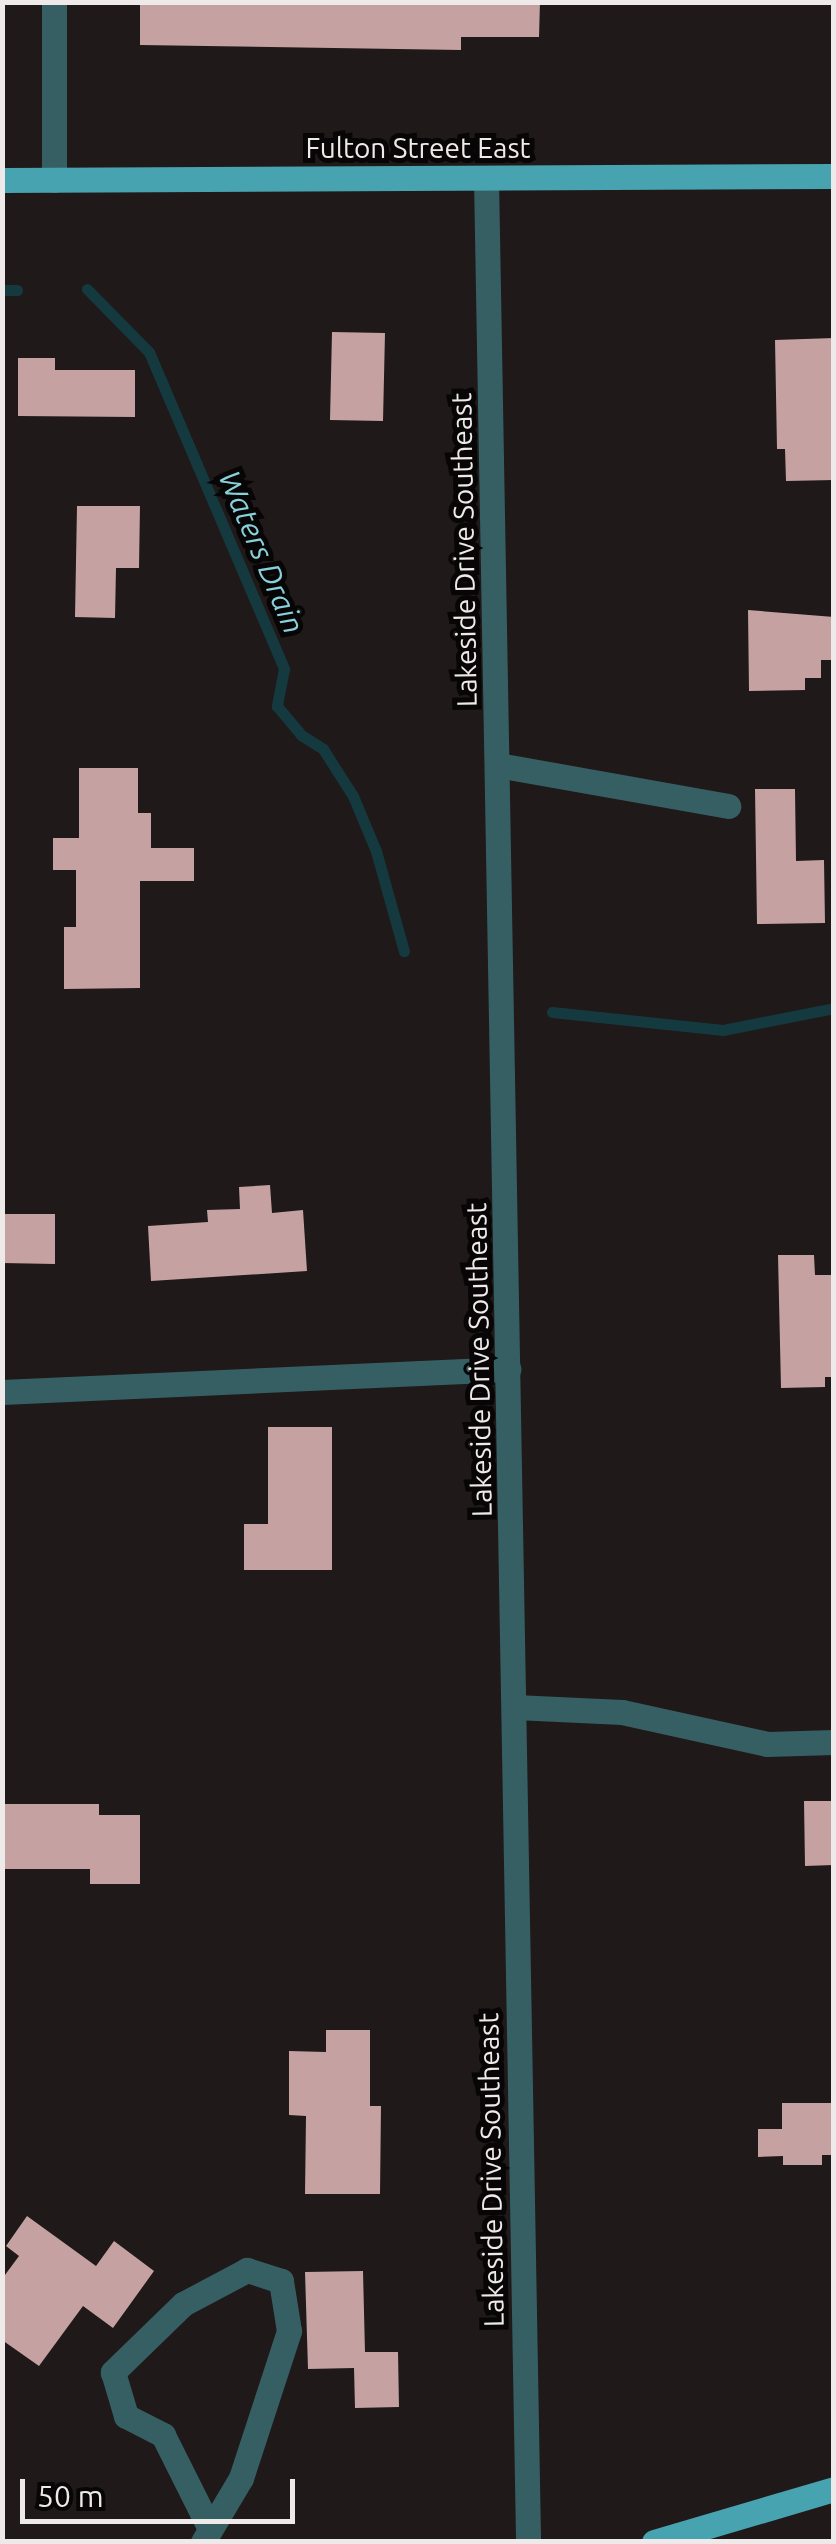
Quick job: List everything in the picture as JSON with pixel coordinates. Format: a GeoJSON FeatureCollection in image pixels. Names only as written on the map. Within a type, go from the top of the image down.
{"type":"FeatureCollection","features":[{"type":"Feature","properties":{"kind":"main road","name":"Fulton Street East"},"geometry":{"type":"LineString","coordinates":[[2,180],[834,176]]}},
{"type":"Feature","properties":{"kind":"main road"},"geometry":{"type":"LineString","coordinates":[[654,2542],[834,2488]]}},
{"type":"Feature","properties":{"kind":"street"},"geometry":{"type":"LineString","coordinates":[[54,2],[54,180]]}},
{"type":"Feature","properties":{"kind":"street","name":"Lakeside Drive Southeast"},"geometry":{"type":"LineString","coordinates":[[486,178],[528,2542]]}},
{"type":"Feature","properties":{"kind":"street"},"geometry":{"type":"LineString","coordinates":[[498,765],[728,806]]}},
{"type":"Feature","properties":{"kind":"street"},"geometry":{"type":"LineString","coordinates":[[2,1392],[508,1368]]}},
{"type":"Feature","properties":{"kind":"street"},"geometry":{"type":"LineString","coordinates":[[514,1707],[622,1712],[767,1744],[834,1742]]}},
{"type":"Feature","properties":{"kind":"street"},"geometry":{"type":"LineString","coordinates":[[247,2270],[280,2280],[289,2332],[242,2478],[206,2535],[162,2435],[126,2416],[113,2372],[183,2304],[247,2270]]}},
{"type":"Feature","properties":{"kind":"building"},"geometry":{"type":"Polygon","coordinates":[[[140,2],[540,2],[539,37],[461,37],[461,50],[140,45],[140,2]]]}},
{"type":"Feature","properties":{"kind":"building"},"geometry":{"type":"Polygon","coordinates":[[[332,332],[385,333],[383,421],[330,420],[332,332]]]}},
{"type":"Feature","properties":{"kind":"building"},"geometry":{"type":"Polygon","coordinates":[[[834,338],[834,480],[786,481],[785,449],[777,449],[775,340],[834,338]]]}},
{"type":"Feature","properties":{"kind":"building"},"geometry":{"type":"Polygon","coordinates":[[[18,358],[55,358],[55,370],[135,370],[135,417],[18,416],[18,358]]]}},
{"type":"Feature","properties":{"kind":"building"},"geometry":{"type":"Polygon","coordinates":[[[77,506],[140,506],[139,568],[116,568],[115,618],[75,617],[77,506]]]}},
{"type":"Feature","properties":{"kind":"building"},"geometry":{"type":"Polygon","coordinates":[[[748,610],[834,617],[834,660],[821,660],[821,678],[805,678],[805,690],[749,691],[748,610]]]}},
{"type":"Feature","properties":{"kind":"building"},"geometry":{"type":"Polygon","coordinates":[[[79,768],[138,768],[138,813],[151,813],[151,848],[194,848],[194,881],[140,881],[140,988],[64,989],[64,927],[76,927],[76,870],[53,870],[53,838],[79,838],[79,768]]]}},
{"type":"Feature","properties":{"kind":"building"},"geometry":{"type":"Polygon","coordinates":[[[755,789],[795,789],[796,861],[824,860],[825,923],[757,924],[755,789]]]}},
{"type":"Feature","properties":{"kind":"building"},"geometry":{"type":"Polygon","coordinates":[[[270,1185],[272,1213],[303,1210],[307,1271],[151,1281],[148,1226],[208,1222],[207,1210],[240,1209],[239,1187],[270,1185]]]}},
{"type":"Feature","properties":{"kind":"building"},"geometry":{"type":"Polygon","coordinates":[[[2,1214],[55,1214],[55,1264],[2,1263],[2,1214]]]}},
{"type":"Feature","properties":{"kind":"building"},"geometry":{"type":"Polygon","coordinates":[[[778,1255],[814,1255],[815,1275],[834,1275],[834,1377],[825,1377],[825,1387],[781,1388],[778,1255]]]}},
{"type":"Feature","properties":{"kind":"building"},"geometry":{"type":"Polygon","coordinates":[[[268,1427],[332,1427],[332,1570],[244,1570],[244,1524],[268,1524],[268,1427]]]}},
{"type":"Feature","properties":{"kind":"building"},"geometry":{"type":"Polygon","coordinates":[[[804,1801],[834,1801],[834,1865],[805,1866],[804,1801]]]}},
{"type":"Feature","properties":{"kind":"building"},"geometry":{"type":"Polygon","coordinates":[[[2,1804],[99,1804],[99,1815],[140,1815],[140,1884],[90,1884],[90,1869],[2,1869],[2,1804]]]}},
{"type":"Feature","properties":{"kind":"building"},"geometry":{"type":"Polygon","coordinates":[[[326,2030],[370,2030],[370,2106],[381,2106],[380,2194],[305,2194],[306,2116],[289,2115],[289,2051],[326,2052],[326,2030]]]}},
{"type":"Feature","properties":{"kind":"building"},"geometry":{"type":"Polygon","coordinates":[[[782,2103],[834,2103],[834,2155],[822,2155],[822,2165],[783,2165],[783,2156],[758,2157],[758,2129],[782,2129],[782,2103]]]}},
{"type":"Feature","properties":{"kind":"building"},"geometry":{"type":"Polygon","coordinates":[[[27,2216],[96,2266],[114,2241],[154,2271],[113,2328],[83,2306],[39,2366],[2,2340],[2,2279],[19,2256],[6,2246],[27,2216]]]}},
{"type":"Feature","properties":{"kind":"building"},"geometry":{"type":"Polygon","coordinates":[[[363,2271],[365,2352],[398,2352],[399,2407],[355,2408],[354,2368],[308,2369],[305,2272],[363,2271]]]}},
{"type":"Feature","properties":{"kind":"waterway","name":"Waters Drain"},"geometry":{"type":"LineString","coordinates":[[87,289],[149,352],[284,669],[277,706],[301,735],[323,749],[353,796],[376,851],[404,951]]}},
{"type":"Feature","properties":{"kind":"waterway","name":"Waters Drain"},"geometry":{"type":"LineString","coordinates":[[2,290],[17,290]]}},
{"type":"Feature","properties":{"kind":"waterway","name":"Waters Drain"},"geometry":{"type":"LineString","coordinates":[[552,1012],[723,1030],[834,1008]]}}]}
